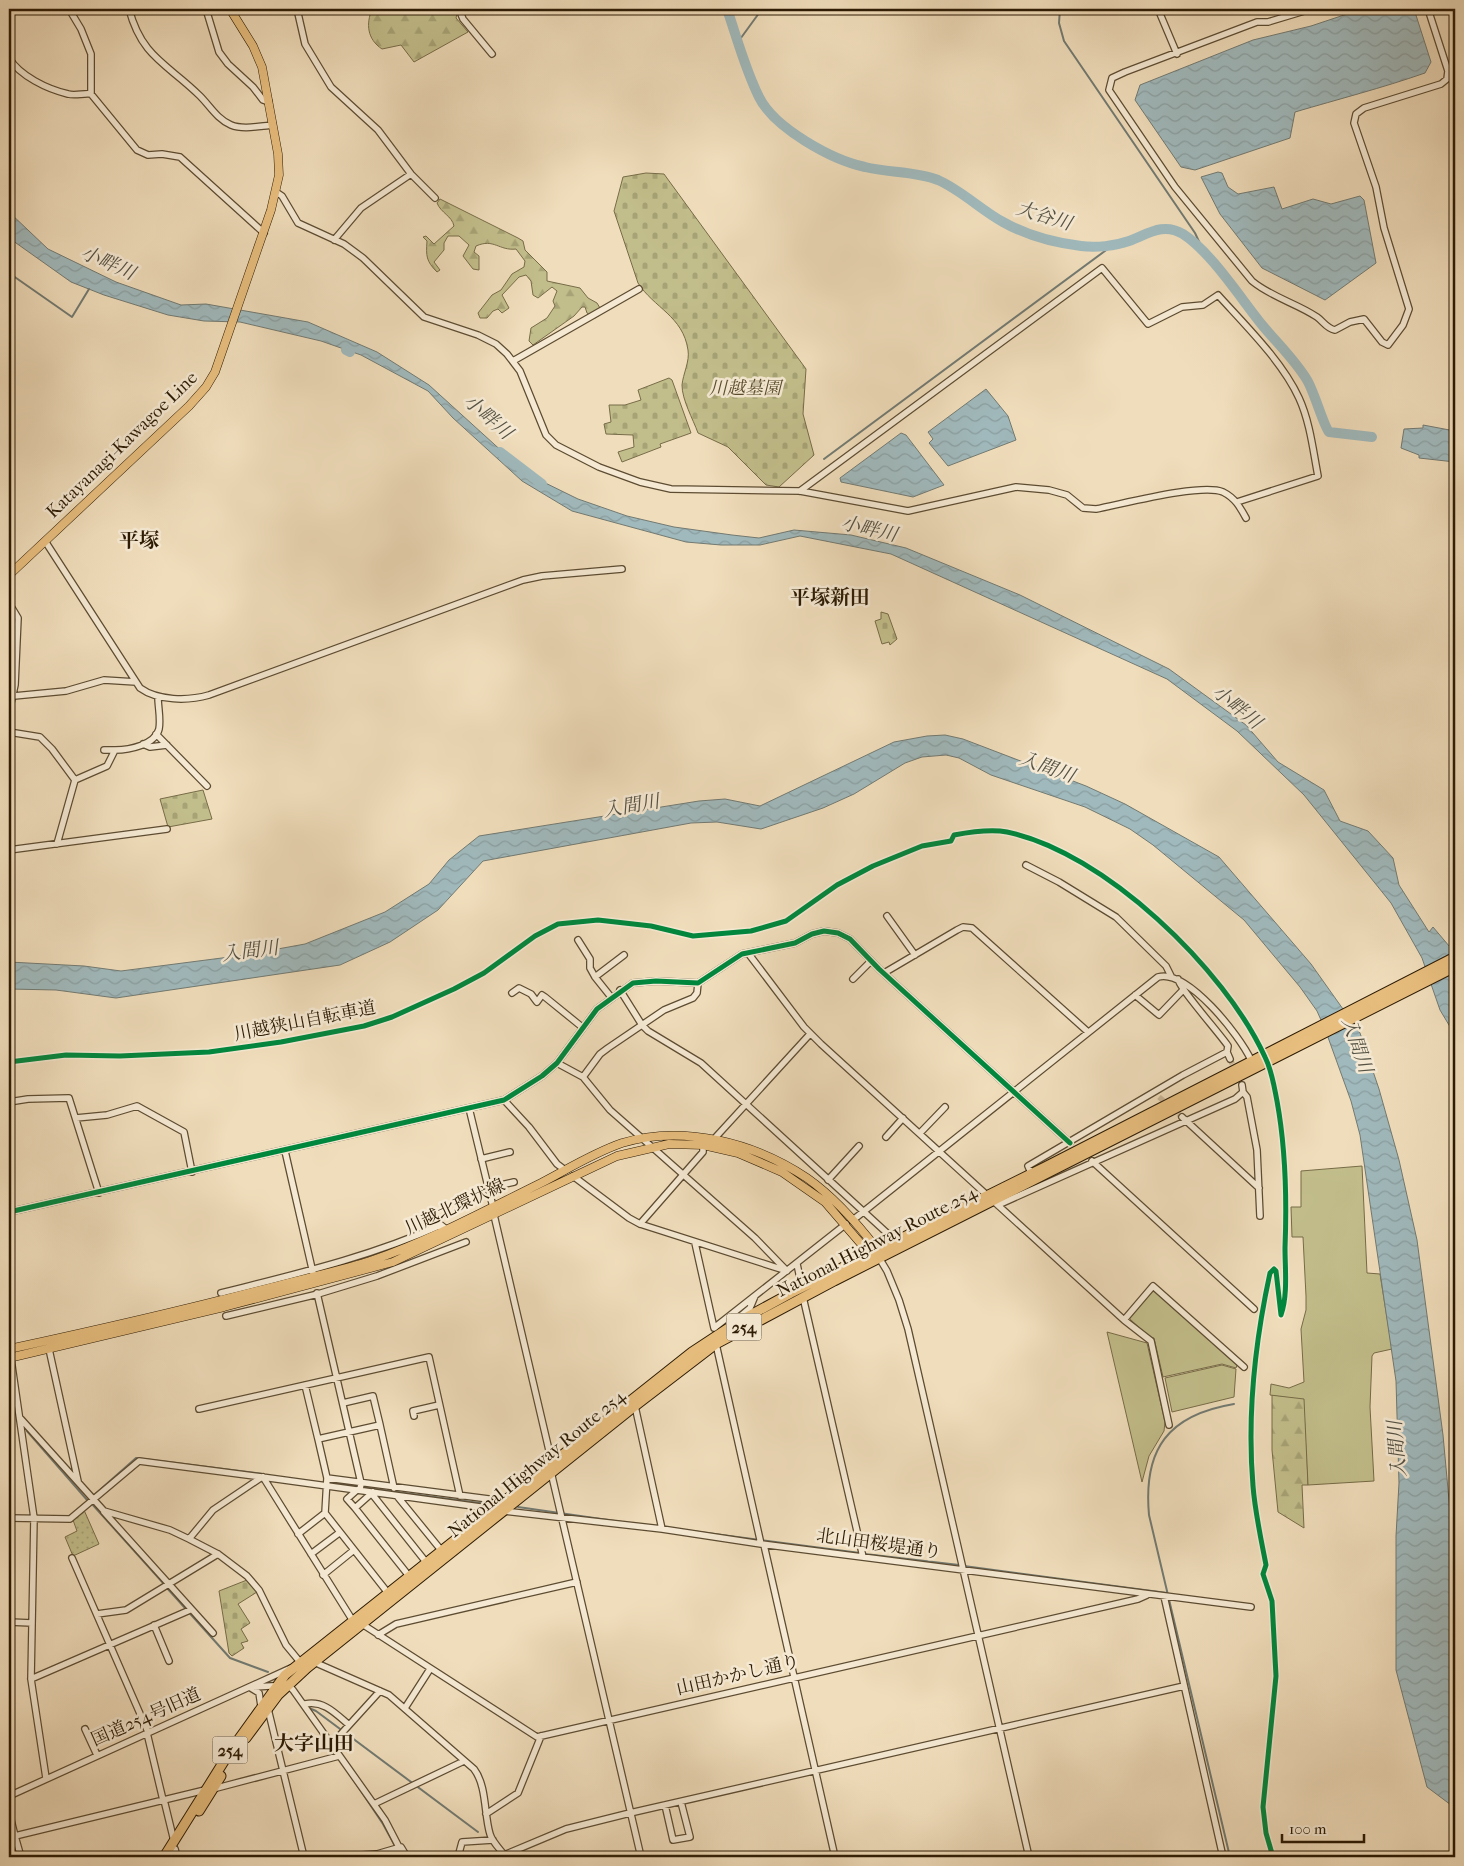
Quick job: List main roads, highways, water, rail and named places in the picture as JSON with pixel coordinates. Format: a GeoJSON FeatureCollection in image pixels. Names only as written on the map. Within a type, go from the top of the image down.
{"type":"FeatureCollection","features":[{"type":"Feature","properties":{"kind":"highway","name":"254"},"geometry":{"type":"LineString","coordinates":[[1405,987],[1455,956]]}},
{"type":"Feature","properties":{"kind":"highway","name":"254"},"geometry":{"type":"LineString","coordinates":[[1405,987],[1455,967]]}},
{"type":"Feature","properties":{"kind":"highway","name":"National Highway Route 254"},"geometry":{"type":"LineString","coordinates":[[993,1200],[1031,1173],[1254,1058],[1405,987]]}},
{"type":"Feature","properties":{"kind":"highway","name":"National Highway Route 254"},"geometry":{"type":"LineString","coordinates":[[264,1707],[388,1593],[426,1562],[551,1472],[716,1344],[803,1292],[875,1253],[993,1200],[1261,1066],[1405,987]]}},
{"type":"Feature","properties":{"kind":"highway","name":"National Highway Route 254"},"geometry":{"type":"LineString","coordinates":[[264,1707],[276,1685],[298,1664],[357,1623],[499,1510],[504,1501],[692,1352],[736,1323],[803,1292]]}},
{"type":"Feature","properties":{"kind":"highway","name":"254"},"geometry":{"type":"LineString","coordinates":[[164,1857],[174,1851],[209,1789],[264,1707]]}},
{"type":"Feature","properties":{"kind":"main road","name":"Katayanagi-Kawagoe Line"},"geometry":{"type":"LineString","coordinates":[[9,574],[198,396],[215,372],[264,233],[276,192],[279,164],[269,102],[256,54],[230,9]]}},
{"type":"Feature","properties":{"kind":"main road","name":"川越北環状線"},"geometry":{"type":"LineString","coordinates":[[9,1354],[49,1349],[339,1278],[393,1262],[445,1239],[565,1170],[609,1148],[644,1139],[678,1136],[714,1139],[748,1149],[807,1178],[832,1198],[875,1253]]}},
{"type":"Feature","properties":{"kind":"main road","name":"川越北環状線"},"geometry":{"type":"LineString","coordinates":[[9,1354],[346,1269],[398,1251],[617,1156],[669,1144],[703,1146],[738,1153],[782,1172],[813,1192],[849,1222]]}},
{"type":"Feature","properties":{"kind":"water"},"geometry":{"type":"Polygon","coordinates":[[[1362,9],[1414,9],[1431,62],[1425,73],[1377,89],[1295,112],[1290,138],[1195,170],[1181,167],[1135,100],[1140,85],[1253,40],[1311,26],[1362,9]]]}},
{"type":"Feature","properties":{"kind":"water"},"geometry":{"type":"Polygon","coordinates":[[[1218,172],[1222,173],[1228,187],[1238,194],[1274,187],[1282,209],[1313,199],[1331,204],[1360,196],[1364,200],[1376,263],[1325,300],[1262,268],[1220,214],[1201,177],[1218,172]]]}},
{"type":"Feature","properties":{"kind":"water"},"geometry":{"type":"Polygon","coordinates":[[[9,212],[48,249],[116,282],[181,305],[206,304],[308,322],[377,352],[429,385],[527,474],[578,499],[627,516],[674,527],[759,538],[794,530],[851,535],[906,548],[1020,595],[1169,669],[1246,725],[1278,762],[1324,790],[1340,821],[1368,831],[1393,858],[1399,885],[1429,932],[1433,927],[1455,953],[1455,1035],[1440,1010],[1422,958],[1391,903],[1304,795],[1237,731],[1167,679],[891,554],[800,536],[760,545],[721,545],[686,542],[572,511],[522,481],[453,418],[428,391],[361,355],[321,341],[240,322],[204,321],[168,315],[104,295],[71,282],[9,238],[9,212]]]}},
{"type":"Feature","properties":{"kind":"water"},"geometry":{"type":"Polygon","coordinates":[[[986,389],[1008,416],[1016,440],[948,466],[929,443],[933,439],[928,432],[986,389]]]}},
{"type":"Feature","properties":{"kind":"water"},"geometry":{"type":"Polygon","coordinates":[[[1423,425],[1455,431],[1455,462],[1419,458],[1419,455],[1401,448],[1404,429],[1423,428],[1423,425]]]}},
{"type":"Feature","properties":{"kind":"water"},"geometry":{"type":"Polygon","coordinates":[[[901,433],[906,435],[944,485],[913,497],[841,482],[840,478],[901,433]]]}},
{"type":"Feature","properties":{"kind":"water","name":"入間川"},"geometry":{"type":"Polygon","coordinates":[[[945,735],[963,739],[1086,786],[1125,804],[1219,857],[1311,964],[1360,1033],[1379,1089],[1399,1160],[1417,1240],[1443,1435],[1455,1565],[1455,1817],[1451,1805],[1427,1787],[1396,1670],[1396,1536],[1399,1483],[1396,1381],[1360,1135],[1351,1101],[1317,1011],[1300,987],[1244,920],[1153,845],[1130,829],[1085,807],[991,775],[959,758],[946,755],[922,757],[905,763],[854,794],[823,808],[761,829],[717,822],[691,823],[483,861],[438,910],[390,942],[340,965],[116,998],[56,990],[9,989],[9,962],[84,966],[121,971],[245,955],[305,944],[385,912],[429,884],[449,860],[479,836],[699,801],[725,799],[760,806],[894,742],[945,735]]]}},
{"type":"Feature","properties":{"kind":"waterway","name":"大谷川"},"geometry":{"type":"LineString","coordinates":[[727,9],[745,64],[759,97],[777,120],[805,141],[852,163],[874,169],[920,175],[938,180],[955,189],[1003,222],[1031,235],[1051,241],[1099,247],[1124,243],[1162,229],[1169,229],[1183,234],[1194,242],[1215,264],[1297,366],[1310,385],[1329,432],[1372,437]]}},
{"type":"Feature","properties":{"kind":"waterway"},"geometry":{"type":"LineString","coordinates":[[738,42],[762,9]]}},
{"type":"Feature","properties":{"kind":"waterway"},"geometry":{"type":"LineString","coordinates":[[1060,9],[1059,23],[1064,41],[1195,233],[1203,250]]}},
{"type":"Feature","properties":{"kind":"waterway"},"geometry":{"type":"LineString","coordinates":[[824,459],[1113,245]]}},
{"type":"Feature","properties":{"kind":"waterway"},"geometry":{"type":"LineString","coordinates":[[9,273],[72,317],[89,289]]}},
{"type":"Feature","properties":{"kind":"waterway","name":"小畔川"},"geometry":{"type":"LineString","coordinates":[[346,350],[350,352]]}},
{"type":"Feature","properties":{"kind":"waterway","name":"小畔川"},"geometry":{"type":"LineString","coordinates":[[500,452],[542,484]]}},
{"type":"Feature","properties":{"kind":"waterway"},"geometry":{"type":"LineString","coordinates":[[1230,1857],[1149,1515],[1148,1492],[1150,1471],[1164,1439],[1192,1417],[1211,1409],[1234,1404]]}},
{"type":"Feature","properties":{"kind":"waterway"},"geometry":{"type":"LineString","coordinates":[[27,1431],[88,1501]]}},
{"type":"Feature","properties":{"kind":"waterway"},"geometry":{"type":"LineString","coordinates":[[93,1496],[136,1458],[263,1474]]}},
{"type":"Feature","properties":{"kind":"waterway"},"geometry":{"type":"LineString","coordinates":[[327,1483],[488,1504]]}},
{"type":"Feature","properties":{"kind":"waterway"},"geometry":{"type":"LineString","coordinates":[[92,1504],[164,1584]]}},
{"type":"Feature","properties":{"kind":"waterway"},"geometry":{"type":"LineString","coordinates":[[518,1507],[622,1522]]}},
{"type":"Feature","properties":{"kind":"waterway"},"geometry":{"type":"LineString","coordinates":[[684,1530],[860,1553]]}},
{"type":"Feature","properties":{"kind":"waterway"},"geometry":{"type":"LineString","coordinates":[[865,1554],[959,1565]]}},
{"type":"Feature","properties":{"kind":"waterway"},"geometry":{"type":"LineString","coordinates":[[964,1566],[1167,1593]]}},
{"type":"Feature","properties":{"kind":"waterway"},"geometry":{"type":"LineString","coordinates":[[167,1588],[230,1658],[268,1672]]}},
{"type":"Feature","properties":{"kind":"waterway"},"geometry":{"type":"LineString","coordinates":[[309,1708],[316,1711],[478,1832]]}},
{"type":"Feature","properties":{"kind":"waterway"},"geometry":{"type":"LineString","coordinates":[[351,1776],[383,1824],[395,1846]]}},
{"type":"Feature","properties":{"kind":"waterway"},"geometry":{"type":"LineString","coordinates":[[397,1851],[400,1857]]}},
{"type":"Feature","properties":{"kind":"tunnel"},"geometry":{"type":"LineString","coordinates":[[1230,1059],[1242,1085]]}},
{"type":"Feature","properties":{"kind":"tunnel"},"geometry":{"type":"LineString","coordinates":[[1159,1097],[1182,1117]]}},
{"type":"Feature","properties":{"kind":"district","name":"平塚"},"geometry":{"type":"Point","coordinates":[139,540]}},
{"type":"Feature","properties":{"kind":"district","name":"平塚新田"},"geometry":{"type":"Point","coordinates":[830,597]}},
{"type":"Feature","properties":{"kind":"district","name":"大字山田"},"geometry":{"type":"Point","coordinates":[314,1743]}},
{"type":"Feature","properties":{"kind":"park label","name":"川越墓園"},"geometry":{"type":"Point","coordinates":[745,388]}}]}
